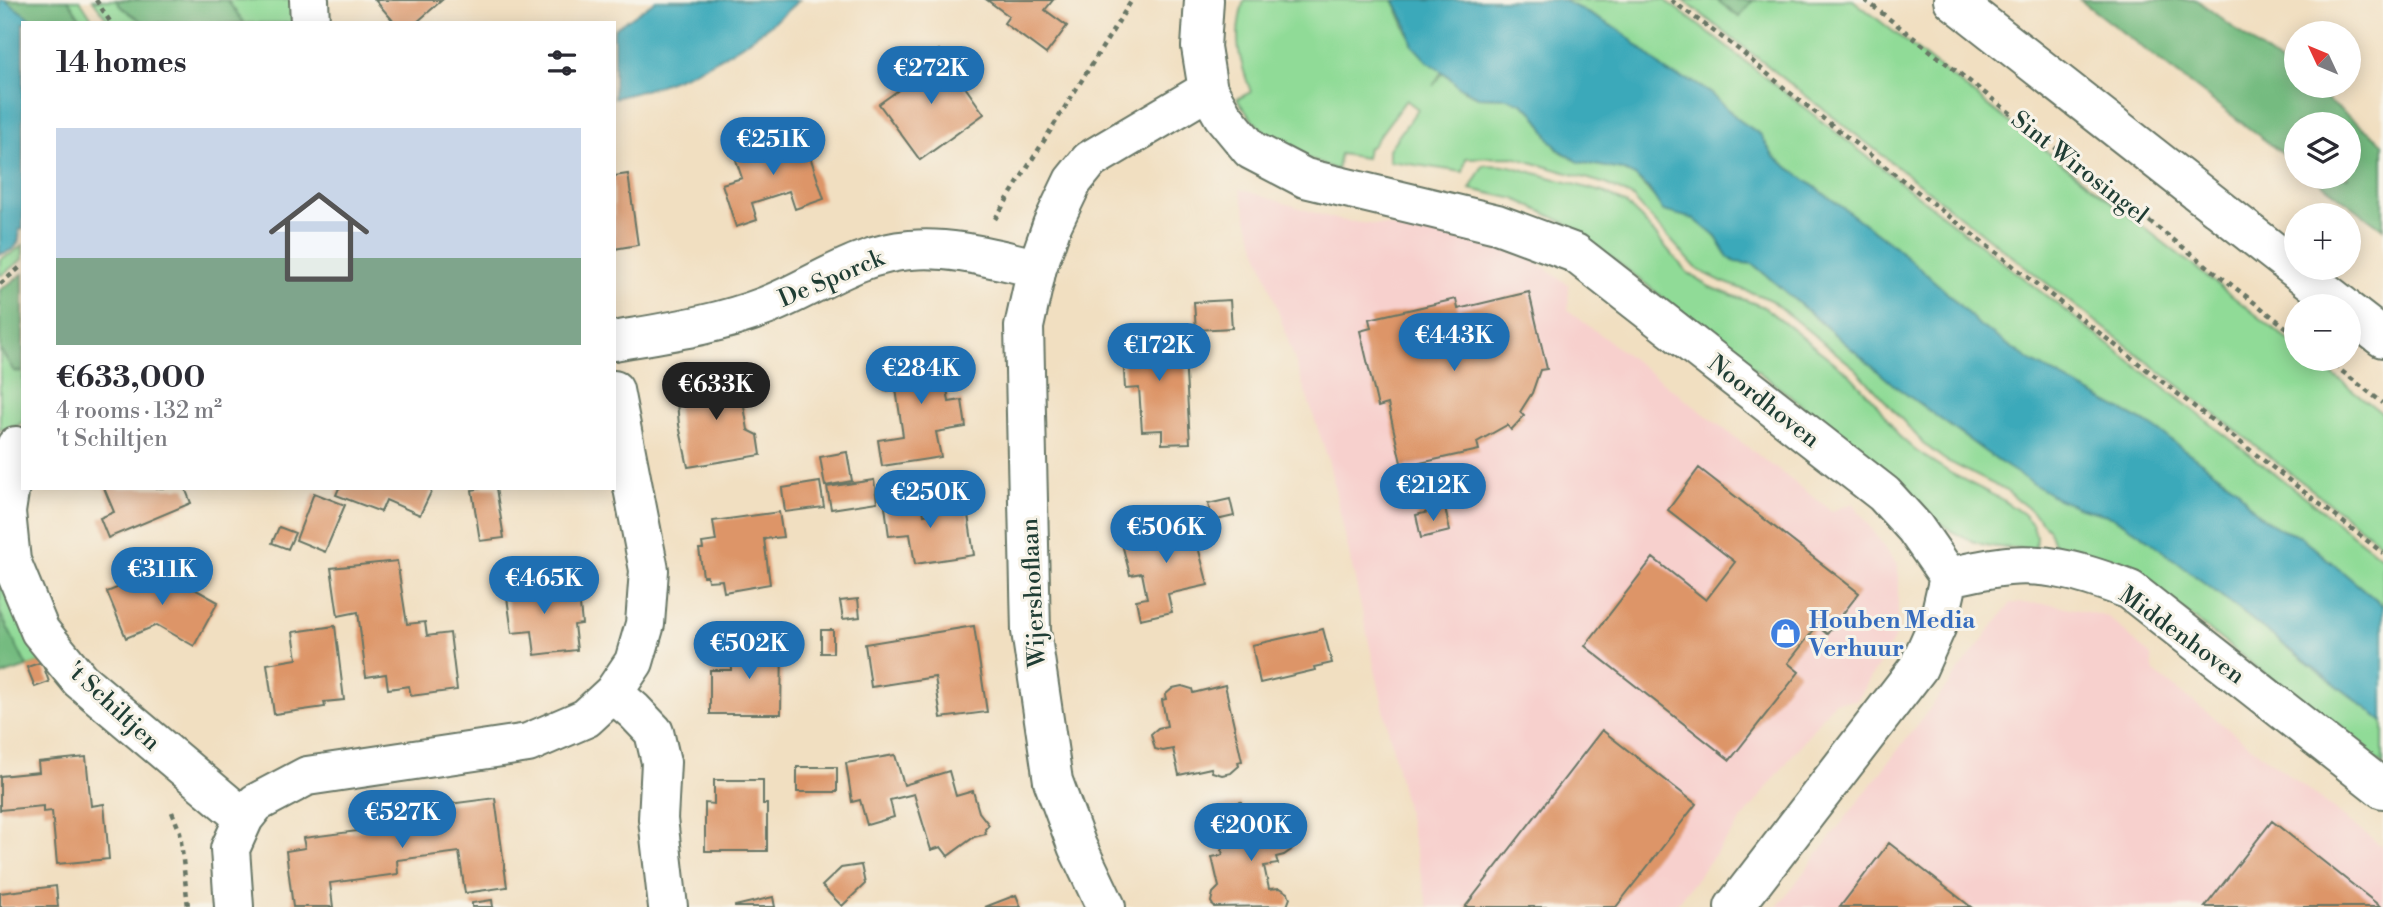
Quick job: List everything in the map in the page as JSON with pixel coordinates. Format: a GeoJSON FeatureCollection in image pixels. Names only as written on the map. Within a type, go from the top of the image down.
{"type":"FeatureCollection","features":[{"type":"Feature","properties":{"kind":"street"},"geometry":{"type":"LineString","coordinates":[[309,0],[310,21]]}},
{"type":"Feature","properties":{"kind":"street"},"geometry":{"type":"LineString","coordinates":[[1037,268],[1052,225],[1073,181],[1090,160],[1208,90],[1201,47],[1204,0]]}},
{"type":"Feature","properties":{"kind":"street"},"geometry":{"type":"LineString","coordinates":[[1952,0],[2328,294]]}},
{"type":"Feature","properties":{"kind":"street","name":"Noordhoven"},"geometry":{"type":"LineString","coordinates":[[1208,90],[1223,116],[1251,150],[1305,178],[1497,224],[1575,253],[1884,494],[1915,528],[1949,577]]}},
{"type":"Feature","properties":{"kind":"street","name":"De Sporck"},"geometry":{"type":"LineString","coordinates":[[616,341],[711,324],[756,309],[871,256],[940,248],[1037,268]]}},
{"type":"Feature","properties":{"kind":"street","name":"Wijershoflaan"},"geometry":{"type":"LineString","coordinates":[[1037,268],[1024,327],[1031,631],[1054,781],[1077,846],[1106,907]]}},
{"type":"Feature","properties":{"kind":"street"},"geometry":{"type":"LineString","coordinates":[[2361,321],[2383,338]]}},
{"type":"Feature","properties":{"kind":"street"},"geometry":{"type":"LineString","coordinates":[[234,907],[230,849],[244,818],[256,803],[307,776],[528,743],[586,718],[613,693],[634,662],[645,624],[649,570],[616,400]]}},
{"type":"Feature","properties":{"kind":"street","name":"'t Schiltjen"},"geometry":{"type":"LineString","coordinates":[[13,443],[6,512],[11,561],[40,631],[80,680],[244,818]]}},
{"type":"Feature","properties":{"kind":"street","name":"Middenhoven"},"geometry":{"type":"LineString","coordinates":[[1949,577],[2008,566],[2049,566],[2085,573],[2130,590],[2383,789]]}},
{"type":"Feature","properties":{"kind":"street"},"geometry":{"type":"LineString","coordinates":[[1734,907],[1918,667],[1938,621],[1949,577]]}},
{"type":"Feature","properties":{"kind":"street"},"geometry":{"type":"LineString","coordinates":[[613,693],[634,711],[653,733],[662,762],[658,819],[668,907]]}},
{"type":"Feature","properties":{"kind":"path"},"geometry":{"type":"LineString","coordinates":[[96,0],[110,21]]}},
{"type":"Feature","properties":{"kind":"path"},"geometry":{"type":"LineString","coordinates":[[973,255],[1132,0]]}},
{"type":"Feature","properties":{"kind":"path"},"geometry":{"type":"LineString","coordinates":[[1671,0],[1738,49],[1789,92],[2383,553]]}},
{"type":"Feature","properties":{"kind":"path","name":"Sint Wirosingel"},"geometry":{"type":"LineString","coordinates":[[1864,0],[2284,326]]}},
{"type":"Feature","properties":{"kind":"path"},"geometry":{"type":"LineString","coordinates":[[0,284],[21,267]]}},
{"type":"Feature","properties":{"kind":"path"},"geometry":{"type":"LineString","coordinates":[[2342,371],[2383,403]]}},
{"type":"Feature","properties":{"kind":"path"},"geometry":{"type":"LineString","coordinates":[[172,811],[180,832],[188,907]]}},
{"type":"Feature","properties":{"kind":"shaded area"},"geometry":{"type":"Polygon","coordinates":[[[1240,189],[1338,220],[1508,241],[1569,285],[1568,310],[1832,511],[1853,503],[1898,566],[1898,633],[1857,700],[1834,702],[1674,907],[1428,907],[1328,459],[1248,222],[1240,189]]]}},
{"type":"Feature","properties":{"kind":"shaded area"},"geometry":{"type":"Polygon","coordinates":[[[2011,603],[2053,604],[2108,617],[2151,656],[2154,672],[2383,847],[2383,907],[1777,907],[2011,603]]]}},
{"type":"Feature","properties":{"kind":"green space"},"geometry":{"type":"Polygon","coordinates":[[[4,0],[68,0],[82,21],[34,21],[4,0]]]}},
{"type":"Feature","properties":{"kind":"green space"},"geometry":{"type":"Polygon","coordinates":[[[68,0],[80,0],[94,21],[82,21],[68,0]]]}},
{"type":"Feature","properties":{"kind":"green space"},"geometry":{"type":"Polygon","coordinates":[[[93,0],[116,0],[141,21],[109,21],[93,0]]]}},
{"type":"Feature","properties":{"kind":"green space"},"geometry":{"type":"Polygon","coordinates":[[[116,0],[227,0],[243,21],[141,21],[116,0]]]}},
{"type":"Feature","properties":{"kind":"green space"},"geometry":{"type":"Polygon","coordinates":[[[227,0],[292,0],[293,21],[243,21],[227,0]]]}},
{"type":"Feature","properties":{"kind":"green space"},"geometry":{"type":"Polygon","coordinates":[[[1244,0],[1393,0],[1417,48],[1442,71],[1433,86],[1443,72],[1463,90],[1478,97],[1507,98],[1522,103],[1534,113],[1558,150],[1579,162],[1622,170],[1635,176],[1654,197],[1675,214],[1683,214],[1699,221],[1718,241],[1726,255],[1743,263],[1753,264],[1895,386],[1998,461],[2077,507],[2111,516],[2141,534],[2383,721],[2383,765],[2144,580],[2100,558],[2056,550],[2048,528],[2028,508],[2005,490],[1945,460],[1925,445],[1856,369],[1769,299],[1698,270],[1631,196],[1606,184],[1513,157],[1466,158],[1463,172],[1389,161],[1389,149],[1418,109],[1406,100],[1371,147],[1368,147],[1366,158],[1340,154],[1337,170],[1280,144],[1258,126],[1237,99],[1251,92],[1238,47],[1244,0]]]}},
{"type":"Feature","properties":{"kind":"green space"},"geometry":{"type":"Polygon","coordinates":[[[1563,0],[1665,0],[2383,558],[2383,606],[2301,537],[2264,519],[2249,505],[2237,488],[2153,427],[2034,363],[1980,326],[1892,244],[1773,156],[1761,135],[1739,120],[1711,93],[1691,81],[1668,73],[1621,31],[1563,0]]]}},
{"type":"Feature","properties":{"kind":"green space"},"geometry":{"type":"Polygon","coordinates":[[[1683,0],[1717,0],[1739,17],[1753,0],[1853,0],[2284,337],[2284,371],[2328,371],[2383,414],[2383,545],[1683,0]]]}},
{"type":"Feature","properties":{"kind":"green space"},"geometry":{"type":"Polygon","coordinates":[[[1717,0],[1753,0],[1739,17],[1717,0]]]}},
{"type":"Feature","properties":{"kind":"green space"},"geometry":{"type":"Polygon","coordinates":[[[2080,0],[2197,0],[2284,67],[2284,98],[2325,98],[2343,112],[2284,112],[2284,155],[2080,0]]]}},
{"type":"Feature","properties":{"kind":"green space"},"geometry":{"type":"Polygon","coordinates":[[[2361,126],[2383,143],[2383,229],[2361,213],[2361,203],[2348,203],[2329,189],[2361,189],[2361,126]]]}},
{"type":"Feature","properties":{"kind":"green space"},"geometry":{"type":"Polygon","coordinates":[[[1483,165],[1510,166],[1605,193],[1625,203],[1687,272],[1710,287],[1764,307],[1849,374],[1874,401],[1900,437],[1916,451],[2023,514],[2032,524],[2036,536],[2035,549],[1990,546],[1948,529],[1925,510],[1893,476],[1568,224],[1515,199],[1470,189],[1483,165]]]}},
{"type":"Feature","properties":{"kind":"green space"},"geometry":{"type":"Polygon","coordinates":[[[21,246],[21,260],[0,276],[0,259],[21,246]]]}},
{"type":"Feature","properties":{"kind":"green space"},"geometry":{"type":"Polygon","coordinates":[[[21,275],[21,372],[14,371],[0,349],[0,290],[21,275]]]}},
{"type":"Feature","properties":{"kind":"green space"},"geometry":{"type":"Polygon","coordinates":[[[0,349],[14,371],[21,372],[21,423],[0,430],[0,349]]]}},
{"type":"Feature","properties":{"kind":"green space"},"geometry":{"type":"Polygon","coordinates":[[[0,546],[51,659],[27,667],[0,613],[0,546]]]}},
{"type":"Feature","properties":{"kind":"green space"},"geometry":{"type":"Polygon","coordinates":[[[0,613],[27,667],[0,676],[0,613]]]}},
{"type":"Feature","properties":{"kind":"water"},"geometry":{"type":"Polygon","coordinates":[[[0,0],[4,0],[34,21],[21,21],[21,230],[16,246],[0,254],[0,0]]]}},
{"type":"Feature","properties":{"kind":"water"},"geometry":{"type":"Polygon","coordinates":[[[656,0],[799,0],[758,34],[713,62],[665,83],[616,97],[616,28],[656,0]]]}},
{"type":"Feature","properties":{"kind":"water"},"geometry":{"type":"Polygon","coordinates":[[[1394,0],[1563,0],[1621,31],[1668,73],[1691,81],[1710,93],[1739,120],[1761,135],[1773,156],[1892,244],[1980,326],[2034,363],[2153,427],[2237,488],[2249,505],[2264,519],[2301,537],[2383,606],[2383,721],[2141,534],[2111,516],[2056,498],[1998,461],[1895,386],[1753,264],[1735,262],[1728,257],[1716,237],[1694,219],[1663,211],[1649,189],[1635,176],[1622,170],[1579,162],[1558,149],[1534,113],[1522,103],[1507,98],[1478,97],[1458,86],[1413,46],[1394,0]]]}},
{"type":"Feature","properties":{"kind":"building"},"geometry":{"type":"Polygon","coordinates":[[[375,0],[442,0],[418,21],[393,21],[375,0]]]}},
{"type":"Feature","properties":{"kind":"building"},"geometry":{"type":"Polygon","coordinates":[[[987,0],[1053,0],[1045,10],[1067,26],[1046,54],[1004,23],[1009,16],[987,0]]]}},
{"type":"Feature","properties":{"kind":"building"},"geometry":{"type":"Polygon","coordinates":[[[939,50],[984,114],[920,160],[879,104],[914,79],[909,72],[939,50]]]}},
{"type":"Feature","properties":{"kind":"building"},"geometry":{"type":"Polygon","coordinates":[[[802,132],[824,199],[795,209],[789,191],[752,203],[757,220],[736,227],[722,184],[742,178],[734,154],[802,132]]]}},
{"type":"Feature","properties":{"kind":"building"},"geometry":{"type":"Polygon","coordinates":[[[628,174],[638,245],[616,249],[616,176],[628,174]]]}},
{"type":"Feature","properties":{"kind":"building"},"geometry":{"type":"Polygon","coordinates":[[[1529,292],[1547,369],[1540,370],[1532,393],[1520,412],[1524,416],[1511,430],[1507,425],[1477,442],[1479,450],[1402,467],[1388,404],[1378,407],[1360,331],[1371,328],[1369,319],[1456,299],[1458,309],[1529,292]]]}},
{"type":"Feature","properties":{"kind":"building"},"geometry":{"type":"Polygon","coordinates":[[[1230,300],[1232,328],[1196,330],[1194,302],[1230,300]]]}},
{"type":"Feature","properties":{"kind":"building"},"geometry":{"type":"Polygon","coordinates":[[[1179,331],[1180,358],[1185,357],[1190,443],[1162,444],[1162,430],[1142,431],[1139,388],[1125,389],[1122,334],[1179,331]]]}},
{"type":"Feature","properties":{"kind":"building"},"geometry":{"type":"Polygon","coordinates":[[[955,352],[959,379],[946,381],[949,402],[962,400],[966,427],[936,432],[941,457],[882,466],[878,440],[903,436],[896,389],[885,391],[880,364],[905,360],[904,357],[955,352]]]}},
{"type":"Feature","properties":{"kind":"building"},"geometry":{"type":"Polygon","coordinates":[[[733,377],[733,381],[749,379],[752,399],[744,406],[748,430],[758,435],[761,455],[688,467],[679,425],[676,390],[712,384],[712,380],[733,377]]]}},
{"type":"Feature","properties":{"kind":"building"},"geometry":{"type":"Polygon","coordinates":[[[847,452],[852,481],[825,486],[820,457],[847,452]]]}},
{"type":"Feature","properties":{"kind":"building"},"geometry":{"type":"Polygon","coordinates":[[[1699,468],[1859,593],[1827,634],[1817,626],[1788,663],[1799,672],[1730,760],[1585,646],[1653,558],[1706,600],[1735,562],[1668,510],[1699,468]]]}},
{"type":"Feature","properties":{"kind":"building"},"geometry":{"type":"Polygon","coordinates":[[[874,480],[877,502],[831,509],[827,487],[874,480]]]}},
{"type":"Feature","properties":{"kind":"building"},"geometry":{"type":"Polygon","coordinates":[[[820,482],[824,507],[785,512],[782,488],[820,482]]]}},
{"type":"Feature","properties":{"kind":"building"},"geometry":{"type":"Polygon","coordinates":[[[105,490],[186,490],[191,503],[108,538],[100,518],[114,512],[105,490]]]}},
{"type":"Feature","properties":{"kind":"building"},"geometry":{"type":"Polygon","coordinates":[[[338,490],[432,490],[420,515],[386,500],[381,512],[336,495],[338,490]]]}},
{"type":"Feature","properties":{"kind":"building"},"geometry":{"type":"Polygon","coordinates":[[[472,490],[496,490],[504,538],[480,541],[472,490]]]}},
{"type":"Feature","properties":{"kind":"building"},"geometry":{"type":"Polygon","coordinates":[[[314,493],[345,505],[325,552],[296,540],[314,493]]]}},
{"type":"Feature","properties":{"kind":"building"},"geometry":{"type":"Polygon","coordinates":[[[920,494],[924,515],[967,508],[974,555],[915,564],[910,534],[889,536],[884,499],[920,494]]]}},
{"type":"Feature","properties":{"kind":"building"},"geometry":{"type":"Polygon","coordinates":[[[1230,499],[1234,516],[1212,521],[1208,504],[1230,499]]]}},
{"type":"Feature","properties":{"kind":"building"},"geometry":{"type":"Polygon","coordinates":[[[1445,508],[1450,531],[1421,538],[1416,515],[1445,508]]]}},
{"type":"Feature","properties":{"kind":"building"},"geometry":{"type":"Polygon","coordinates":[[[779,512],[783,537],[764,539],[770,584],[724,592],[722,580],[708,581],[707,576],[703,576],[699,549],[703,549],[702,543],[716,541],[713,521],[779,512]]]}},
{"type":"Feature","properties":{"kind":"building"},"geometry":{"type":"Polygon","coordinates":[[[1205,521],[1209,540],[1197,543],[1208,585],[1168,594],[1172,612],[1140,619],[1136,600],[1147,598],[1142,573],[1130,575],[1121,540],[1205,521]]]}},
{"type":"Feature","properties":{"kind":"building"},"geometry":{"type":"Polygon","coordinates":[[[279,527],[295,533],[288,549],[272,543],[279,527]]]}},
{"type":"Feature","properties":{"kind":"building"},"geometry":{"type":"Polygon","coordinates":[[[397,561],[407,624],[425,622],[427,636],[450,633],[457,690],[411,696],[409,686],[388,689],[386,674],[366,677],[358,612],[338,616],[331,568],[397,561]]]}},
{"type":"Feature","properties":{"kind":"building"},"geometry":{"type":"Polygon","coordinates":[[[160,570],[218,602],[194,646],[157,625],[126,638],[107,592],[160,570]]]}},
{"type":"Feature","properties":{"kind":"building"},"geometry":{"type":"Polygon","coordinates":[[[547,578],[550,599],[579,596],[582,624],[574,625],[577,650],[535,655],[532,631],[512,633],[505,583],[547,578]]]}},
{"type":"Feature","properties":{"kind":"building"},"geometry":{"type":"Polygon","coordinates":[[[858,599],[860,617],[843,619],[840,601],[858,599]]]}},
{"type":"Feature","properties":{"kind":"building"},"geometry":{"type":"Polygon","coordinates":[[[335,626],[344,700],[324,702],[325,707],[274,714],[267,664],[297,659],[293,632],[335,626]]]}},
{"type":"Feature","properties":{"kind":"building"},"geometry":{"type":"Polygon","coordinates":[[[974,626],[987,712],[941,718],[935,677],[871,687],[865,644],[974,626]]]}},
{"type":"Feature","properties":{"kind":"building"},"geometry":{"type":"Polygon","coordinates":[[[1323,629],[1332,663],[1314,667],[1315,670],[1260,683],[1252,645],[1323,629]]]}},
{"type":"Feature","properties":{"kind":"building"},"geometry":{"type":"Polygon","coordinates":[[[821,630],[833,630],[833,653],[821,653],[821,630]]]}},
{"type":"Feature","properties":{"kind":"building"},"geometry":{"type":"Polygon","coordinates":[[[731,643],[782,643],[781,714],[710,714],[710,670],[731,670],[731,643]]]}},
{"type":"Feature","properties":{"kind":"building"},"geometry":{"type":"Polygon","coordinates":[[[42,662],[49,682],[35,687],[27,667],[42,662]]]}},
{"type":"Feature","properties":{"kind":"building"},"geometry":{"type":"Polygon","coordinates":[[[1225,685],[1242,761],[1238,762],[1239,766],[1231,773],[1222,775],[1212,772],[1211,768],[1179,775],[1173,749],[1155,749],[1151,734],[1158,728],[1167,726],[1162,700],[1166,699],[1165,695],[1173,688],[1182,686],[1192,689],[1193,693],[1225,685]]]}},
{"type":"Feature","properties":{"kind":"building"},"geometry":{"type":"Polygon","coordinates":[[[1602,730],[1696,804],[1616,907],[1465,907],[1602,730]]]}},
{"type":"Feature","properties":{"kind":"building"},"geometry":{"type":"Polygon","coordinates":[[[895,755],[904,785],[949,771],[956,796],[973,791],[979,812],[989,825],[985,829],[986,834],[974,837],[948,856],[941,847],[931,850],[914,794],[890,800],[894,817],[867,825],[860,800],[852,802],[846,763],[895,755]]]}},
{"type":"Feature","properties":{"kind":"building"},"geometry":{"type":"Polygon","coordinates":[[[86,757],[91,806],[104,804],[109,859],[57,864],[52,811],[43,812],[43,806],[0,810],[0,776],[39,772],[38,762],[86,757]]]}},
{"type":"Feature","properties":{"kind":"building"},"geometry":{"type":"Polygon","coordinates":[[[797,767],[837,767],[837,792],[797,792],[797,767]]]}},
{"type":"Feature","properties":{"kind":"building"},"geometry":{"type":"Polygon","coordinates":[[[714,780],[763,780],[763,804],[767,804],[767,851],[705,851],[705,803],[714,804],[714,780]]]}},
{"type":"Feature","properties":{"kind":"building"},"geometry":{"type":"Polygon","coordinates":[[[495,798],[507,887],[465,893],[459,852],[397,860],[398,874],[330,883],[333,907],[293,907],[286,851],[305,848],[303,838],[389,827],[387,812],[495,798]]]}},
{"type":"Feature","properties":{"kind":"building"},"geometry":{"type":"Polygon","coordinates":[[[1241,802],[1244,817],[1222,823],[1218,807],[1241,802]]]}},
{"type":"Feature","properties":{"kind":"building"},"geometry":{"type":"Polygon","coordinates":[[[1267,816],[1268,822],[1276,820],[1288,824],[1294,834],[1295,843],[1291,850],[1276,857],[1278,864],[1264,866],[1269,889],[1280,888],[1288,893],[1290,898],[1287,906],[1214,907],[1211,902],[1213,893],[1219,887],[1212,857],[1223,855],[1217,827],[1267,816]]]}},
{"type":"Feature","properties":{"kind":"building"},"geometry":{"type":"Polygon","coordinates":[[[2272,821],[2319,858],[2381,907],[2205,907],[2272,821]]]}},
{"type":"Feature","properties":{"kind":"building"},"geometry":{"type":"Polygon","coordinates":[[[1889,843],[1971,907],[1840,907],[1889,843]]]}},
{"type":"Feature","properties":{"kind":"building"},"geometry":{"type":"Polygon","coordinates":[[[861,865],[865,884],[842,906],[822,886],[841,868],[861,865]]]}},
{"type":"Feature","properties":{"kind":"building"},"geometry":{"type":"Polygon","coordinates":[[[56,886],[58,907],[0,907],[0,893],[56,886]]]}},
{"type":"Feature","properties":{"kind":"building"},"geometry":{"type":"Polygon","coordinates":[[[1016,895],[1021,907],[985,907],[1016,895]]]}},
{"type":"Feature","properties":{"kind":"building"},"geometry":{"type":"Polygon","coordinates":[[[773,897],[775,907],[735,907],[735,906],[773,897]]]}},
{"type":"Feature","properties":{"kind":"building"},"geometry":{"type":"Polygon","coordinates":[[[492,900],[493,907],[472,907],[472,903],[492,900]]]}},
{"type":"Feature","properties":{"kind":"place","name":"Houben Media Verhuur"},"geometry":{"type":"Point","coordinates":[1786,634]}}]}
